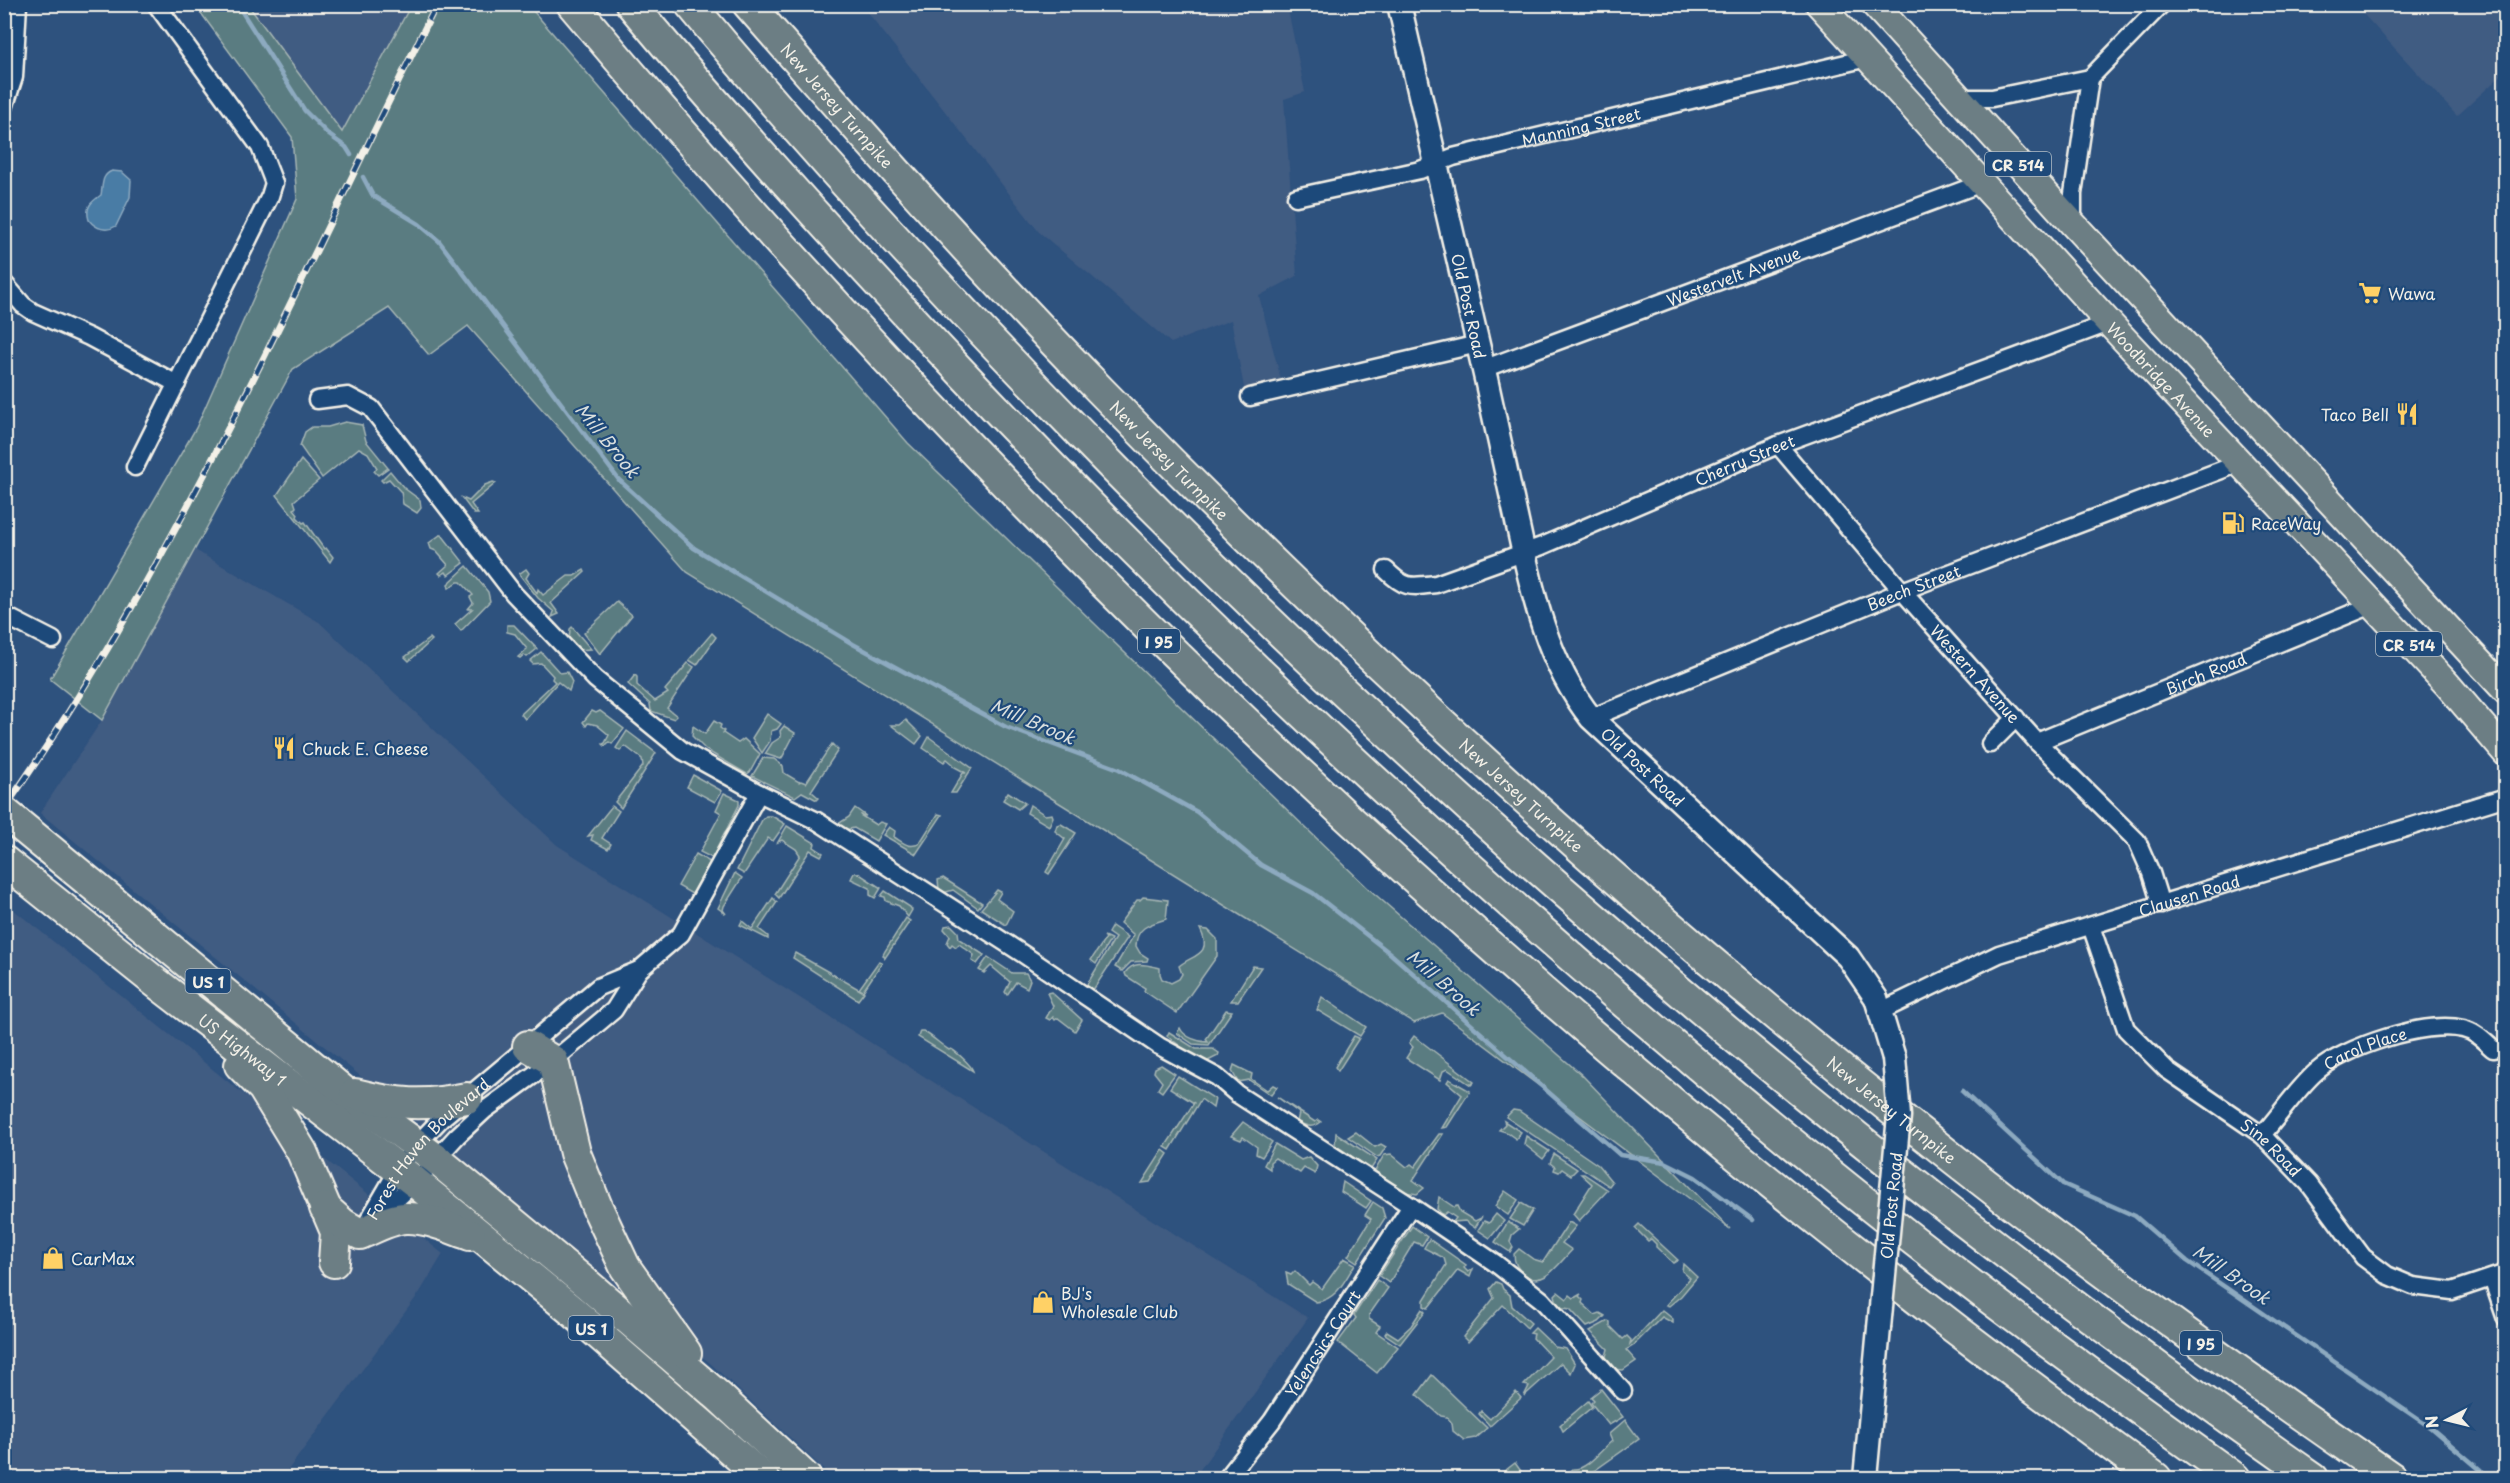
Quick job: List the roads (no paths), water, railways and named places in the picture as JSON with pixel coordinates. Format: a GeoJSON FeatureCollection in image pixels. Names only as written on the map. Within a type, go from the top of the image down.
{"type":"FeatureCollection","features":[{"type":"Feature","properties":{"kind":"highway","name":"I 95"},"geometry":{"type":"LineString","coordinates":[[572,4],[761,224],[1002,483],[1128,610],[1384,853],[1606,1047],[1781,1193],[1961,1334],[2156,1479]]}},
{"type":"Feature","properties":{"kind":"highway","name":"I 95"},"geometry":{"type":"LineString","coordinates":[[631,4],[791,189],[1033,448],[1158,575],[1415,819],[1682,1052],[1818,1165],[1985,1295],[2235,1479]]}},
{"type":"Feature","properties":{"kind":"highway","name":"I 95"},"geometry":{"type":"LineString","coordinates":[[690,4],[946,294],[1067,420],[1301,652],[1455,794],[1702,1010],[1852,1135],[2125,1344],[2313,1479]]}},
{"type":"Feature","properties":{"kind":"highway","name":"New Jersey Turnpike"},"geometry":{"type":"LineString","coordinates":[[748,4],[855,126],[1100,390],[1340,627],[1486,763],[1735,980],[1889,1107],[2152,1308],[2392,1479]]}},
{"type":"Feature","properties":{"kind":"highway","name":"US 1"},"geometry":{"type":"LineString","coordinates":[[4,812],[342,1090],[426,1152],[718,1396],[806,1479]]}},
{"type":"Feature","properties":{"kind":"highway","name":"US Highway 1"},"geometry":{"type":"LineString","coordinates":[[4,861],[154,981],[407,1175]]}},
{"type":"Feature","properties":{"kind":"highway"},"geometry":{"type":"LineString","coordinates":[[154,981],[263,1088],[302,1152],[323,1207],[336,1232],[334,1263]]}},
{"type":"Feature","properties":{"kind":"highway"},"geometry":{"type":"LineString","coordinates":[[528,1046],[553,1061],[576,1155],[626,1267],[718,1396]]}},
{"type":"Feature","properties":{"kind":"highway"},"geometry":{"type":"LineString","coordinates":[[342,1090],[386,1102],[431,1104],[468,1098]]}},
{"type":"Feature","properties":{"kind":"highway","name":"US 1"},"geometry":{"type":"LineString","coordinates":[[407,1175],[571,1310],[763,1479]]}},
{"type":"Feature","properties":{"kind":"highway"},"geometry":{"type":"LineString","coordinates":[[323,1207],[343,1224],[360,1234],[405,1218],[431,1222],[487,1241]]}},
{"type":"Feature","properties":{"kind":"main road","name":"Woodbridge Avenue"},"geometry":{"type":"LineString","coordinates":[[1819,4],[2109,323],[2447,684],[2505,753]]}},
{"type":"Feature","properties":{"kind":"main road","name":"CR 514"},"geometry":{"type":"LineString","coordinates":[[1874,4],[2073,224],[2505,691]]}},
{"type":"Feature","properties":{"kind":"main road"},"geometry":{"type":"LineString","coordinates":[[2447,684],[2505,726]]}},
{"type":"Feature","properties":{"kind":"street"},"geometry":{"type":"LineString","coordinates":[[4,108],[14,77],[11,35],[18,4]]}},
{"type":"Feature","properties":{"kind":"street"},"geometry":{"type":"LineString","coordinates":[[135,467],[270,196],[274,183],[260,147],[156,4]]}},
{"type":"Feature","properties":{"kind":"street","name":"Old Post Road"},"geometry":{"type":"LineString","coordinates":[[1399,4],[1524,553],[1545,633],[1562,675],[1575,698],[1591,718],[1848,957],[1876,998],[1881,1011],[1894,1058],[1899,1116],[1865,1479]]}},
{"type":"Feature","properties":{"kind":"street"},"geometry":{"type":"LineString","coordinates":[[1959,98],[1992,98],[2090,78],[2162,4]]}},
{"type":"Feature","properties":{"kind":"street","name":"Manning Street"},"geometry":{"type":"LineString","coordinates":[[1296,197],[1420,170],[1454,157],[1867,58]]}},
{"type":"Feature","properties":{"kind":"street"},"geometry":{"type":"LineString","coordinates":[[2073,224],[2073,194],[2090,78]]}},
{"type":"Feature","properties":{"kind":"street","name":"Westervelt Avenue"},"geometry":{"type":"LineString","coordinates":[[1483,369],[1982,183]]}},
{"type":"Feature","properties":{"kind":"street"},"geometry":{"type":"LineString","coordinates":[[4,283],[23,305],[33,312],[89,337],[177,384]]}},
{"type":"Feature","properties":{"kind":"street","name":"Cherry Street"},"geometry":{"type":"LineString","coordinates":[[1386,570],[1401,584],[1419,586],[1436,584],[1524,553],[1778,445],[2109,323]]}},
{"type":"Feature","properties":{"kind":"street"},"geometry":{"type":"LineString","coordinates":[[1250,397],[1478,344]]}},
{"type":"Feature","properties":{"kind":"street"},"geometry":{"type":"LineString","coordinates":[[317,400],[348,396],[371,408],[514,594],[595,680],[683,751],[759,793],[817,821],[1023,954],[1159,1046],[1217,1077],[1237,1094],[1495,1263],[1542,1300],[1623,1391]]}},
{"type":"Feature","properties":{"kind":"street","name":"Western Avenue"},"geometry":{"type":"LineString","coordinates":[[1778,445],[1902,591],[2037,742],[2137,841],[2151,873],[2161,905]]}},
{"type":"Feature","properties":{"kind":"street","name":"Beech Street"},"geometry":{"type":"LineString","coordinates":[[1591,718],[1902,591],[2240,463]]}},
{"type":"Feature","properties":{"kind":"street","name":"Birch Road"},"geometry":{"type":"LineString","coordinates":[[2037,742],[2372,605]]}},
{"type":"Feature","properties":{"kind":"street"},"geometry":{"type":"LineString","coordinates":[[4,615],[53,640]]}},
{"type":"Feature","properties":{"kind":"street"},"geometry":{"type":"LineString","coordinates":[[1990,744],[2016,718]]}},
{"type":"Feature","properties":{"kind":"street","name":"Forest Haven Boulevard"},"geometry":{"type":"LineString","coordinates":[[360,1234],[426,1152],[553,1061],[614,1010],[639,970],[681,934],[759,793]]}},
{"type":"Feature","properties":{"kind":"street","name":"Clausen Road"},"geometry":{"type":"LineString","coordinates":[[1881,1011],[1999,954],[2505,797]]}},
{"type":"Feature","properties":{"kind":"street","name":"Sine Road"},"geometry":{"type":"LineString","coordinates":[[2091,926],[2126,1029],[2167,1070],[2262,1135],[2309,1184],[2363,1257],[2387,1275],[2413,1286],[2452,1291],[2499,1276]]}},
{"type":"Feature","properties":{"kind":"street","name":"Forest Haven Boulevard"},"geometry":{"type":"LineString","coordinates":[[407,1175],[426,1152],[441,1119],[598,987],[639,970]]}},
{"type":"Feature","properties":{"kind":"street","name":"Carol Place"},"geometry":{"type":"LineString","coordinates":[[2262,1135],[2316,1071],[2359,1046],[2435,1028],[2462,1029],[2477,1035],[2493,1049]]}},
{"type":"Feature","properties":{"kind":"street","name":"Yelencsics Court"},"geometry":{"type":"LineString","coordinates":[[1227,1479],[1272,1421],[1411,1206]]}},
{"type":"Feature","properties":{"kind":"street"},"geometry":{"type":"LineString","coordinates":[[2499,1276],[2505,1319]]}},
{"type":"Feature","properties":{"kind":"waterway","name":"Mill Brook"},"geometry":{"type":"LineString","coordinates":[[237,4],[305,111],[329,135],[346,147],[351,155]]}},
{"type":"Feature","properties":{"kind":"waterway","name":"Mill Brook"},"geometry":{"type":"LineString","coordinates":[[363,177],[373,196],[419,224],[439,241],[619,480],[694,548],[853,644],[1006,727],[1119,769],[1197,812],[1261,865],[1313,893],[1391,954],[1620,1155],[1665,1162],[1695,1177],[1753,1220]]}},
{"type":"Feature","properties":{"kind":"waterway","name":"Mill Brook"},"geometry":{"type":"LineString","coordinates":[[1962,1091],[2063,1184],[2135,1216],[2187,1261],[2431,1428],[2490,1478]]}},
{"type":"Feature","properties":{"kind":"railway"},"geometry":{"type":"LineString","coordinates":[[4,809],[68,714],[127,616],[182,516],[235,415],[437,4]]}},
{"type":"Feature","properties":{"kind":"place","name":"Wawa"},"geometry":{"type":"Point","coordinates":[2370,293]}},
{"type":"Feature","properties":{"kind":"place","name":"Taco Bell"},"geometry":{"type":"Point","coordinates":[2407,414]}},
{"type":"Feature","properties":{"kind":"place","name":"RaceWay"},"geometry":{"type":"Point","coordinates":[2233,523]}},
{"type":"Feature","properties":{"kind":"place","name":"Chuck E. Cheese"},"geometry":{"type":"Point","coordinates":[284,748]}},
{"type":"Feature","properties":{"kind":"place","name":"CarMax"},"geometry":{"type":"Point","coordinates":[53,1258]}},
{"type":"Feature","properties":{"kind":"place","name":"BJ's Wholesale Club"},"geometry":{"type":"Point","coordinates":[1043,1302]}}]}
